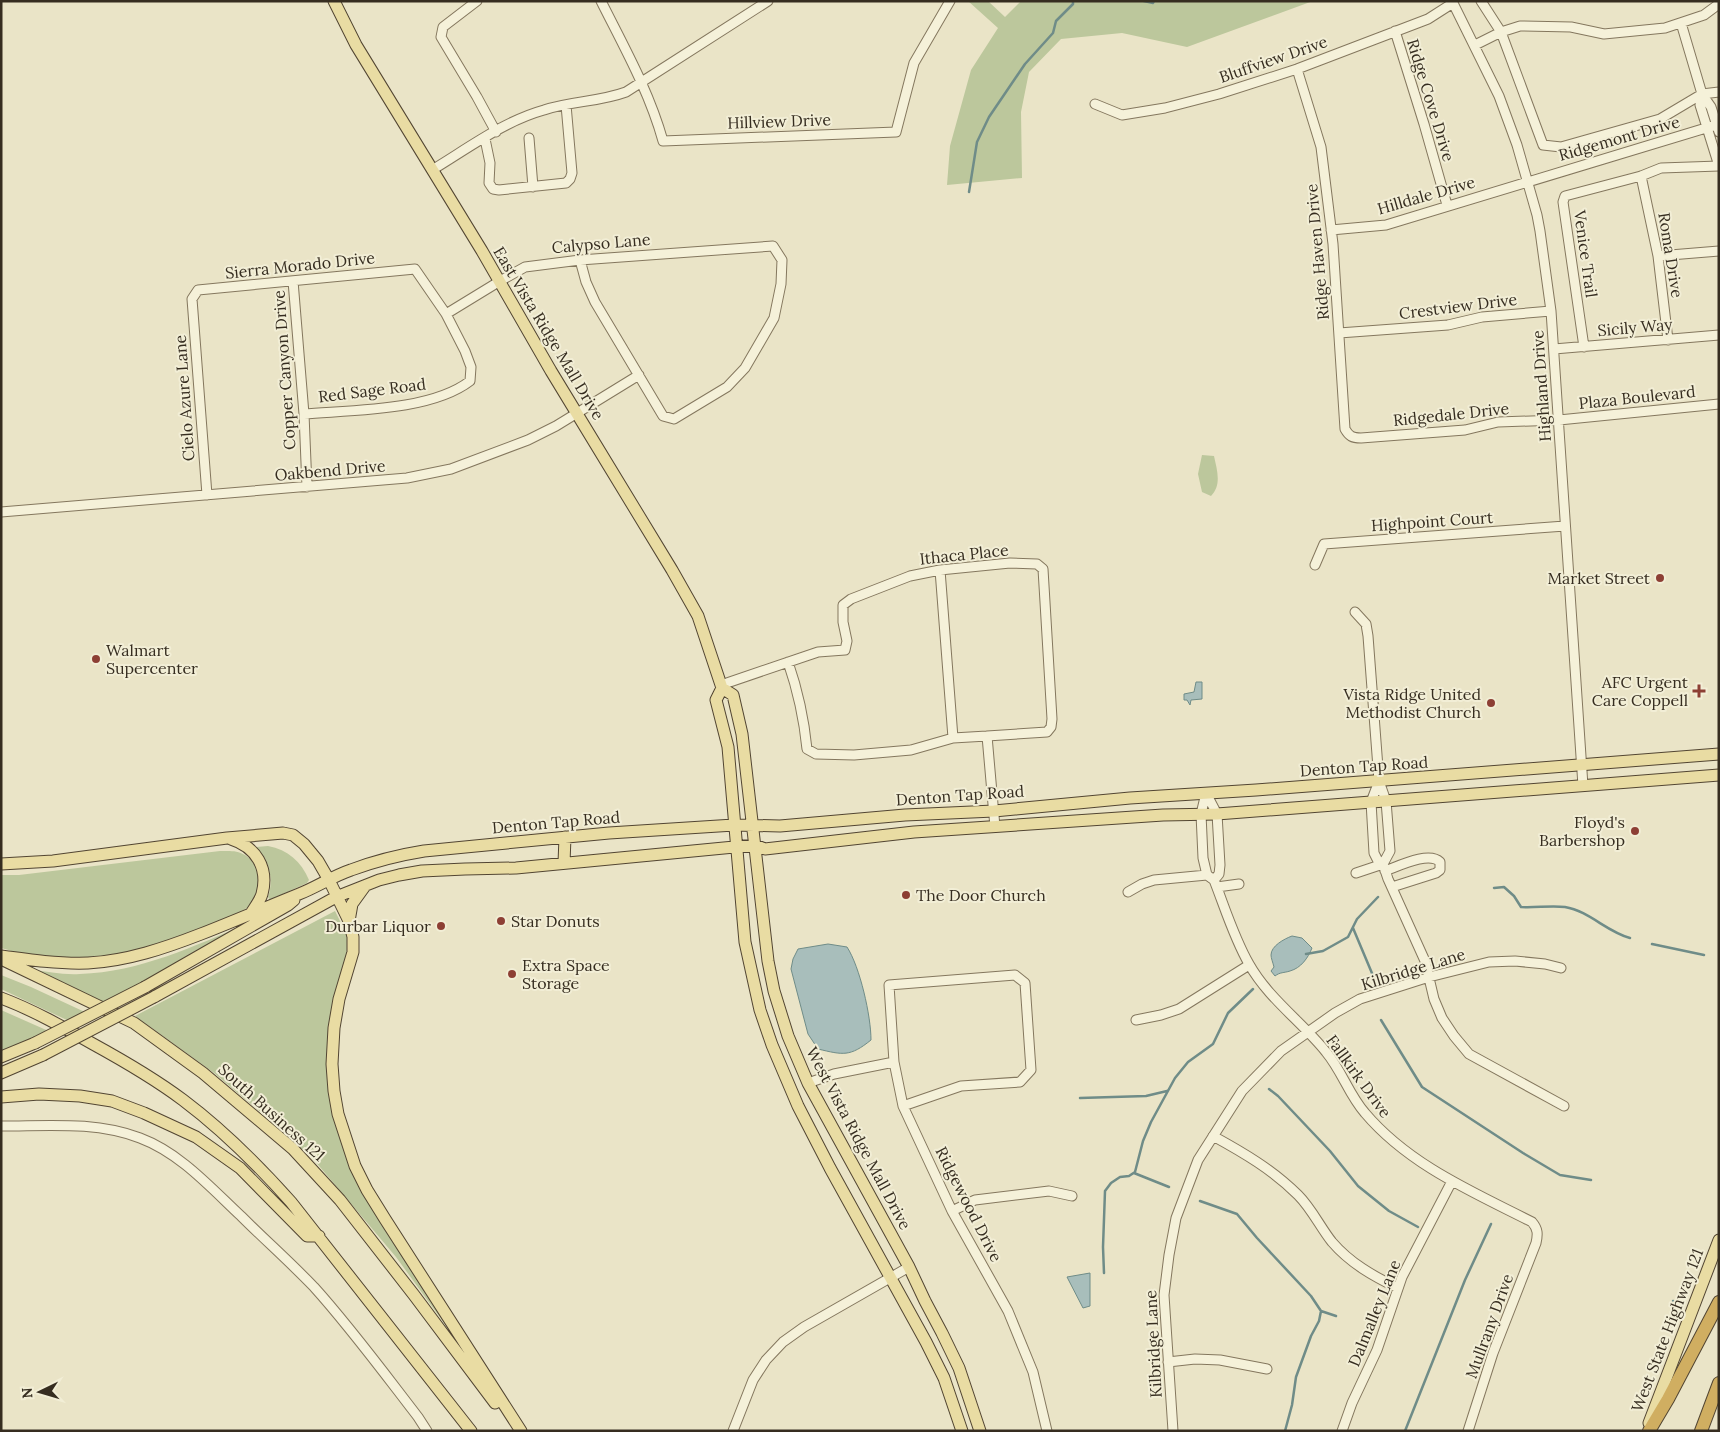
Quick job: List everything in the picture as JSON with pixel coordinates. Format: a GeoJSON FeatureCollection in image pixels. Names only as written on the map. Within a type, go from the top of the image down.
{"type":"FeatureCollection","features":[{"type":"Feature","properties":{"kind":"highway"},"geometry":{"type":"LineString","coordinates":[[1648,1431],[1668,1398],[1719,1302]]}},
{"type":"Feature","properties":{"kind":"highway"},"geometry":{"type":"LineString","coordinates":[[1701,1431],[1719,1383]]}},
{"type":"Feature","properties":{"kind":"main road","name":"East Vista Ridge Mall Drive"},"geometry":{"type":"LineString","coordinates":[[334,1],[356,45],[500,281],[698,616],[721,686],[733,695],[742,734],[755,846]]}},
{"type":"Feature","properties":{"kind":"main road","name":"East Vista Ridge Mall Drive"},"geometry":{"type":"LineString","coordinates":[[721,686],[716,700],[728,747],[736,847]]}},
{"type":"Feature","properties":{"kind":"main road","name":"Denton Tap Road"},"geometry":{"type":"LineString","coordinates":[[301,894],[347,871],[397,856],[424,851],[565,837],[734,825],[780,826],[906,815],[994,811],[1719,754]]}},
{"type":"Feature","properties":{"kind":"main road"},"geometry":{"type":"LineString","coordinates":[[1648,780],[1664,774],[1719,767]]}},
{"type":"Feature","properties":{"kind":"main road"},"geometry":{"type":"LineString","coordinates":[[1648,780],[1719,775]]}},
{"type":"Feature","properties":{"kind":"main road","name":"Denton Tap Road"},"geometry":{"type":"LineString","coordinates":[[1,1073],[43,1056],[336,897],[366,884],[398,875],[422,871],[516,868],[736,847],[755,846],[765,849],[914,832],[1163,815],[1217,814],[1648,780]]}},
{"type":"Feature","properties":{"kind":"main road"},"geometry":{"type":"LineString","coordinates":[[1,864],[53,861],[227,838],[283,833],[293,835],[311,852],[318,860],[329,880],[349,921],[353,937],[353,952],[339,999],[334,1028],[332,1064],[338,1114],[345,1139],[355,1166],[367,1190],[521,1431]]}},
{"type":"Feature","properties":{"kind":"main road"},"geometry":{"type":"LineString","coordinates":[[564,863],[565,837]]}},
{"type":"Feature","properties":{"kind":"main road"},"geometry":{"type":"LineString","coordinates":[[227,838],[242,842],[253,851],[259,860],[265,876],[262,896],[250,915]]}},
{"type":"Feature","properties":{"kind":"main road","name":"West Vista Ridge Mall Drive"},"geometry":{"type":"LineString","coordinates":[[755,846],[764,934],[774,991],[788,1036],[808,1083],[909,1267],[959,1368],[980,1431]]}},
{"type":"Feature","properties":{"kind":"main road"},"geometry":{"type":"LineString","coordinates":[[736,847],[744,942],[760,1010],[787,1082],[830,1168],[891,1277],[944,1378],[962,1431]]}},
{"type":"Feature","properties":{"kind":"main road"},"geometry":{"type":"LineString","coordinates":[[311,852],[328,864],[347,871]]}},
{"type":"Feature","properties":{"kind":"main road"},"geometry":{"type":"LineString","coordinates":[[349,921],[352,904],[366,884]]}},
{"type":"Feature","properties":{"kind":"main road"},"geometry":{"type":"LineString","coordinates":[[1,956],[45,962],[88,963],[123,958],[186,941],[250,915],[274,903],[301,894]]}},
{"type":"Feature","properties":{"kind":"main road"},"geometry":{"type":"LineString","coordinates":[[1,1057],[35,1043],[145,987],[288,906],[301,894]]}},
{"type":"Feature","properties":{"kind":"main road","name":"South Business 121"},"geometry":{"type":"LineString","coordinates":[[1,960],[134,1023],[203,1073],[293,1149],[340,1200],[414,1295],[515,1431]]}},
{"type":"Feature","properties":{"kind":"main road"},"geometry":{"type":"LineString","coordinates":[[1,998],[62,1026],[134,1067],[182,1100],[221,1132],[262,1170],[319,1236],[471,1431]]}},
{"type":"Feature","properties":{"kind":"main road"},"geometry":{"type":"LineString","coordinates":[[787,1082],[808,1083]]}},
{"type":"Feature","properties":{"kind":"main road"},"geometry":{"type":"LineString","coordinates":[[1,1097],[39,1094],[80,1096],[112,1101],[144,1113],[196,1137],[240,1168],[307,1236],[319,1236]]}},
{"type":"Feature","properties":{"kind":"main road","name":"West State Highway 121"},"geometry":{"type":"LineString","coordinates":[[1648,1431],[1719,1240]]}},
{"type":"Feature","properties":{"kind":"street"},"geometry":{"type":"LineString","coordinates":[[477,1],[443,26],[440,33],[496,132]]}},
{"type":"Feature","properties":{"kind":"street"},"geometry":{"type":"LineString","coordinates":[[601,1],[643,83]]}},
{"type":"Feature","properties":{"kind":"street"},"geometry":{"type":"LineString","coordinates":[[432,170],[509,124],[544,110],[609,98],[626,92],[643,83],[768,1]]}},
{"type":"Feature","properties":{"kind":"street","name":"Hillview Drive"},"geometry":{"type":"LineString","coordinates":[[643,83],[656,116],[663,141],[896,132],[914,63],[936,22],[950,1]]}},
{"type":"Feature","properties":{"kind":"street"},"geometry":{"type":"LineString","coordinates":[[1481,1],[1501,32],[1543,145],[1561,147],[1660,119],[1702,94],[1719,92]]}},
{"type":"Feature","properties":{"kind":"street","name":"Bluffview Drive"},"geometry":{"type":"LineString","coordinates":[[1095,104],[1122,115],[1165,108],[1219,94],[1297,69],[1428,19],[1452,2]]}},
{"type":"Feature","properties":{"kind":"street","name":"Highland Drive"},"geometry":{"type":"LineString","coordinates":[[1452,2],[1499,96],[1517,144],[1537,215],[1551,311],[1583,786]]}},
{"type":"Feature","properties":{"kind":"street"},"geometry":{"type":"LineString","coordinates":[[1475,45],[1501,32],[1520,26],[1571,28],[1604,34],[1665,28],[1704,15],[1719,4]]}},
{"type":"Feature","properties":{"kind":"street"},"geometry":{"type":"LineString","coordinates":[[1641,176],[1661,168],[1719,166],[1715,127],[1700,105],[1702,94],[1681,23]]}},
{"type":"Feature","properties":{"kind":"street","name":"Ridge Cove Drive"},"geometry":{"type":"LineString","coordinates":[[1395,31],[1447,205]]}},
{"type":"Feature","properties":{"kind":"street","name":"Ridge Haven Drive"},"geometry":{"type":"LineString","coordinates":[[1297,69],[1321,147],[1331,230],[1345,429],[1348,436]]}},
{"type":"Feature","properties":{"kind":"street"},"geometry":{"type":"LineString","coordinates":[[485,138],[490,163],[490,186],[499,190],[566,184],[572,173],[566,105]]}},
{"type":"Feature","properties":{"kind":"street","name":"Ridgemont Drive"},"geometry":{"type":"LineString","coordinates":[[1527,181],[1715,127]]}},
{"type":"Feature","properties":{"kind":"street"},"geometry":{"type":"LineString","coordinates":[[528,138],[533,187]]}},
{"type":"Feature","properties":{"kind":"street","name":"Venice Trail"},"geometry":{"type":"LineString","coordinates":[[1584,346],[1563,202],[1565,196],[1641,176]]}},
{"type":"Feature","properties":{"kind":"street","name":"Roma Drive"},"geometry":{"type":"LineString","coordinates":[[1641,176],[1658,256],[1668,340]]}},
{"type":"Feature","properties":{"kind":"street","name":"Hilldale Drive"},"geometry":{"type":"LineString","coordinates":[[1331,230],[1386,225],[1527,181]]}},
{"type":"Feature","properties":{"kind":"street","name":"Calypso Lane"},"geometry":{"type":"LineString","coordinates":[[446,314],[525,267],[580,260],[773,246],[782,260],[781,284],[774,318],[745,368],[727,387],[674,418],[663,416],[639,375]]}},
{"type":"Feature","properties":{"kind":"street"},"geometry":{"type":"LineString","coordinates":[[1658,256],[1719,251]]}},
{"type":"Feature","properties":{"kind":"street"},"geometry":{"type":"LineString","coordinates":[[580,260],[594,302],[639,375]]}},
{"type":"Feature","properties":{"kind":"street","name":"Sierra Morado Drive"},"geometry":{"type":"LineString","coordinates":[[192,299],[198,290],[415,269],[446,314]]}},
{"type":"Feature","properties":{"kind":"street","name":"Copper Canyon Drive"},"geometry":{"type":"LineString","coordinates":[[293,281],[304,414],[307,487]]}},
{"type":"Feature","properties":{"kind":"street","name":"Cielo Azure Lane"},"geometry":{"type":"LineString","coordinates":[[192,299],[206,495]]}},
{"type":"Feature","properties":{"kind":"street","name":"Crestview Drive"},"geometry":{"type":"LineString","coordinates":[[1339,333],[1448,326],[1482,317],[1551,311]]}},
{"type":"Feature","properties":{"kind":"street","name":"Red Sage Road"},"geometry":{"type":"LineString","coordinates":[[304,414],[418,403],[460,389],[470,381],[471,367],[446,314]]}},
{"type":"Feature","properties":{"kind":"street","name":"Sicily Way"},"geometry":{"type":"LineString","coordinates":[[1554,349],[1719,336]]}},
{"type":"Feature","properties":{"kind":"street","name":"Oakbend Drive"},"geometry":{"type":"LineString","coordinates":[[1,512],[407,478],[451,469],[528,440],[556,426],[639,375]]}},
{"type":"Feature","properties":{"kind":"street","name":"Plaza Boulevard"},"geometry":{"type":"LineString","coordinates":[[1559,420],[1719,404]]}},
{"type":"Feature","properties":{"kind":"street","name":"Ridgedale Drive"},"geometry":{"type":"LineString","coordinates":[[1348,436],[1370,438],[1465,430],[1498,422],[1559,420]]}},
{"type":"Feature","properties":{"kind":"street","name":"Highpoint Court"},"geometry":{"type":"LineString","coordinates":[[1315,565],[1324,544],[1565,526]]}},
{"type":"Feature","properties":{"kind":"street","name":"Ithaca Place"},"geometry":{"type":"LineString","coordinates":[[721,686],[788,662],[818,652],[845,650],[844,605],[851,600],[910,576],[940,570],[1010,563],[1038,564],[1043,569],[1052,727],[1047,732],[953,738],[912,750],[854,755],[816,754],[807,749],[804,721],[797,689],[788,662]]}},
{"type":"Feature","properties":{"kind":"street"},"geometry":{"type":"LineString","coordinates":[[940,570],[953,738]]}},
{"type":"Feature","properties":{"kind":"street"},"geometry":{"type":"LineString","coordinates":[[1355,612],[1366,624],[1367,630],[1379,781],[1386,801],[1390,852],[1384,867]]}},
{"type":"Feature","properties":{"kind":"street"},"geometry":{"type":"LineString","coordinates":[[987,736],[995,827]]}},
{"type":"Feature","properties":{"kind":"street"},"geometry":{"type":"LineString","coordinates":[[1379,781],[1371,802],[1374,853],[1384,867],[1412,928],[1425,961],[1434,999],[1442,1018],[1454,1036],[1470,1054],[1564,1106]]}},
{"type":"Feature","properties":{"kind":"street"},"geometry":{"type":"LineString","coordinates":[[1206,793],[1217,814],[1220,865],[1219,874],[1213,881]]}},
{"type":"Feature","properties":{"kind":"street","name":"Fallkirk Drive"},"geometry":{"type":"LineString","coordinates":[[1206,793],[1201,814],[1203,858],[1249,965],[1285,1010],[1328,1054],[1363,1112],[1394,1144],[1452,1181],[1532,1222],[1536,1226],[1538,1233]]}},
{"type":"Feature","properties":{"kind":"street"},"geometry":{"type":"LineString","coordinates":[[1356,873],[1432,857],[1440,862],[1440,870],[1436,873],[1392,887]]}},
{"type":"Feature","properties":{"kind":"street"},"geometry":{"type":"LineString","coordinates":[[1128,892],[1154,880],[1213,881],[1239,884]]}},
{"type":"Feature","properties":{"kind":"street","name":"Kilbridge Lane"},"geometry":{"type":"LineString","coordinates":[[1173,1431],[1164,1295],[1168,1255],[1176,1218],[1198,1160],[1242,1091],[1260,1070],[1281,1051],[1335,1013],[1360,999],[1429,977],[1489,962],[1515,961],[1545,964],[1561,968]]}},
{"type":"Feature","properties":{"kind":"street"},"geometry":{"type":"LineString","coordinates":[[1136,1020],[1161,1015],[1179,1008],[1249,965]]}},
{"type":"Feature","properties":{"kind":"street","name":"Ridgewood Drive"},"geometry":{"type":"LineString","coordinates":[[903,1106],[961,1086],[1020,1082],[1031,1070],[1025,983],[1015,976],[889,985],[894,1062],[903,1106],[952,1210],[1008,1311],[1033,1372],[1047,1431]]}},
{"type":"Feature","properties":{"kind":"street"},"geometry":{"type":"LineString","coordinates":[[808,1083],[834,1074],[894,1062]]}},
{"type":"Feature","properties":{"kind":"street"},"geometry":{"type":"LineString","coordinates":[[1,1126],[105,1128],[140,1138],[162,1148],[179,1160],[227,1203],[314,1288],[418,1416],[427,1431]]}},
{"type":"Feature","properties":{"kind":"street"},"geometry":{"type":"LineString","coordinates":[[1213,1136],[1262,1164],[1281,1179],[1300,1197],[1331,1241],[1351,1261],[1370,1274],[1398,1288]]}},
{"type":"Feature","properties":{"kind":"street","name":"Dalmalley Lane"},"geometry":{"type":"LineString","coordinates":[[1342,1431],[1352,1403],[1377,1350],[1398,1288],[1452,1181]]}},
{"type":"Feature","properties":{"kind":"street"},"geometry":{"type":"LineString","coordinates":[[952,1210],[975,1200],[1049,1191],[1072,1196]]}},
{"type":"Feature","properties":{"kind":"street","name":"Mullrany Drive"},"geometry":{"type":"LineString","coordinates":[[1468,1431],[1493,1353],[1536,1243],[1538,1233]]}},
{"type":"Feature","properties":{"kind":"street"},"geometry":{"type":"LineString","coordinates":[[733,1431],[752,1380],[766,1360],[783,1342],[804,1327],[909,1267]]}},
{"type":"Feature","properties":{"kind":"street"},"geometry":{"type":"LineString","coordinates":[[1168,1362],[1195,1359],[1220,1360],[1267,1369]]}},
{"type":"Feature","properties":{"kind":"green space"},"geometry":{"type":"Polygon","coordinates":[[[968,1],[988,1],[1005,17],[1021,1],[1313,1],[1187,47],[1122,33],[1061,39],[1029,72],[1021,112],[1022,178],[947,185],[950,146],[971,70],[998,28],[968,1]]]}},
{"type":"Feature","properties":{"kind":"green space"},"geometry":{"type":"Polygon","coordinates":[[[1202,455],[1214,456],[1218,482],[1211,496],[1202,492],[1198,474],[1202,455]]]}},
{"type":"Feature","properties":{"kind":"green space"},"geometry":{"type":"Polygon","coordinates":[[[268,846],[282,850],[293,857],[302,867],[309,880],[307,883],[270,900],[268,897],[271,883],[269,870],[256,847],[268,846]]]}},
{"type":"Feature","properties":{"kind":"green space"},"geometry":{"type":"Polygon","coordinates":[[[220,851],[242,853],[251,860],[258,873],[259,888],[257,895],[248,907],[233,916],[148,948],[112,956],[74,959],[53,958],[27,956],[1,948],[1,875],[19,875],[220,851]]]}},
{"type":"Feature","properties":{"kind":"green space"},"geometry":{"type":"Polygon","coordinates":[[[335,911],[347,935],[348,947],[347,958],[332,1015],[342,1137],[455,1332],[452,1334],[396,1257],[314,1160],[214,1073],[135,1016],[335,911]]]}},
{"type":"Feature","properties":{"kind":"green space"},"geometry":{"type":"Polygon","coordinates":[[[249,923],[106,1003],[31,969],[74,974],[124,968],[166,956],[249,923]]]}},
{"type":"Feature","properties":{"kind":"green space"},"geometry":{"type":"Polygon","coordinates":[[[1,975],[87,1013],[71,1022],[1,989],[1,975]]]}},
{"type":"Feature","properties":{"kind":"green space"},"geometry":{"type":"Polygon","coordinates":[[[1,1010],[53,1033],[1,1056],[1,1010]]]}},
{"type":"Feature","properties":{"kind":"water"},"geometry":{"type":"Polygon","coordinates":[[[1196,682],[1202,682],[1202,699],[1191,700],[1190,705],[1187,700],[1184,700],[1184,694],[1194,692],[1196,682]]]}},
{"type":"Feature","properties":{"kind":"water"},"geometry":{"type":"Polygon","coordinates":[[[1292,936],[1302,938],[1312,948],[1298,968],[1275,976],[1271,971],[1274,967],[1271,956],[1273,949],[1278,943],[1292,936]]]}},
{"type":"Feature","properties":{"kind":"water"},"geometry":{"type":"Polygon","coordinates":[[[828,944],[847,947],[864,992],[871,1040],[852,1052],[834,1053],[818,1049],[808,1034],[791,969],[798,949],[828,944]]]}},
{"type":"Feature","properties":{"kind":"water"},"geometry":{"type":"Polygon","coordinates":[[[1090,1273],[1090,1306],[1083,1308],[1067,1277],[1090,1273]]]}},
{"type":"Feature","properties":{"kind":"waterway"},"geometry":{"type":"LineString","coordinates":[[969,192],[977,142],[989,117],[1025,64],[1053,33],[1056,21],[1073,4],[1073,1]]}},
{"type":"Feature","properties":{"kind":"waterway"},"geometry":{"type":"LineString","coordinates":[[1144,1],[1153,3],[1154,1]]}},
{"type":"Feature","properties":{"kind":"waterway"},"geometry":{"type":"LineString","coordinates":[[1494,888],[1504,887],[1514,896],[1521,907],[1560,906],[1574,909],[1630,938]]}},
{"type":"Feature","properties":{"kind":"waterway"},"geometry":{"type":"LineString","coordinates":[[1306,954],[1323,951],[1348,937],[1357,919],[1378,897]]}},
{"type":"Feature","properties":{"kind":"waterway"},"geometry":{"type":"LineString","coordinates":[[1353,928],[1374,978]]}},
{"type":"Feature","properties":{"kind":"waterway"},"geometry":{"type":"LineString","coordinates":[[1652,944],[1704,955]]}},
{"type":"Feature","properties":{"kind":"waterway"},"geometry":{"type":"LineString","coordinates":[[1104,1273],[1105,1191],[1111,1183],[1120,1177],[1129,1176],[1135,1172],[1143,1141],[1151,1122],[1175,1078],[1188,1062],[1213,1044],[1228,1013],[1253,989]]}},
{"type":"Feature","properties":{"kind":"waterway"},"geometry":{"type":"LineString","coordinates":[[1381,1020],[1422,1087],[1560,1175],[1591,1180]]}},
{"type":"Feature","properties":{"kind":"waterway"},"geometry":{"type":"LineString","coordinates":[[1269,1089],[1278,1096],[1330,1151],[1358,1186],[1389,1211],[1418,1227]]}},
{"type":"Feature","properties":{"kind":"waterway"},"geometry":{"type":"LineString","coordinates":[[1080,1098],[1146,1096],[1167,1091]]}},
{"type":"Feature","properties":{"kind":"waterway"},"geometry":{"type":"LineString","coordinates":[[1134,1173],[1169,1187]]}},
{"type":"Feature","properties":{"kind":"waterway"},"geometry":{"type":"LineString","coordinates":[[1200,1201],[1237,1214],[1311,1296],[1321,1311],[1336,1316]]}},
{"type":"Feature","properties":{"kind":"waterway"},"geometry":{"type":"LineString","coordinates":[[1405,1431],[1465,1280],[1491,1224]]}},
{"type":"Feature","properties":{"kind":"waterway"},"geometry":{"type":"LineString","coordinates":[[1673,1301],[1680,1303]]}},
{"type":"Feature","properties":{"kind":"waterway"},"geometry":{"type":"LineString","coordinates":[[1285,1431],[1292,1405],[1296,1377],[1311,1336],[1319,1321],[1321,1311]]}},
{"type":"Feature","properties":{"kind":"place","name":"Market Street"},"geometry":{"type":"Point","coordinates":[1660,578]}},
{"type":"Feature","properties":{"kind":"place","name":"Walmart Supercenter"},"geometry":{"type":"Point","coordinates":[96,659]}},
{"type":"Feature","properties":{"kind":"place","name":"AFC Urgent Care Coppell"},"geometry":{"type":"Point","coordinates":[1699,691]}},
{"type":"Feature","properties":{"kind":"place","name":"Vista Ridge United Methodist Church"},"geometry":{"type":"Point","coordinates":[1491,703]}},
{"type":"Feature","properties":{"kind":"place","name":"Floyd's Barbershop"},"geometry":{"type":"Point","coordinates":[1635,831]}},
{"type":"Feature","properties":{"kind":"place","name":"The Door Church"},"geometry":{"type":"Point","coordinates":[906,895]}},
{"type":"Feature","properties":{"kind":"place","name":"Star Donuts"},"geometry":{"type":"Point","coordinates":[501,921]}},
{"type":"Feature","properties":{"kind":"place","name":"Durbar Liquor"},"geometry":{"type":"Point","coordinates":[441,926]}},
{"type":"Feature","properties":{"kind":"place","name":"Extra Space Storage"},"geometry":{"type":"Point","coordinates":[512,974]}}]}
